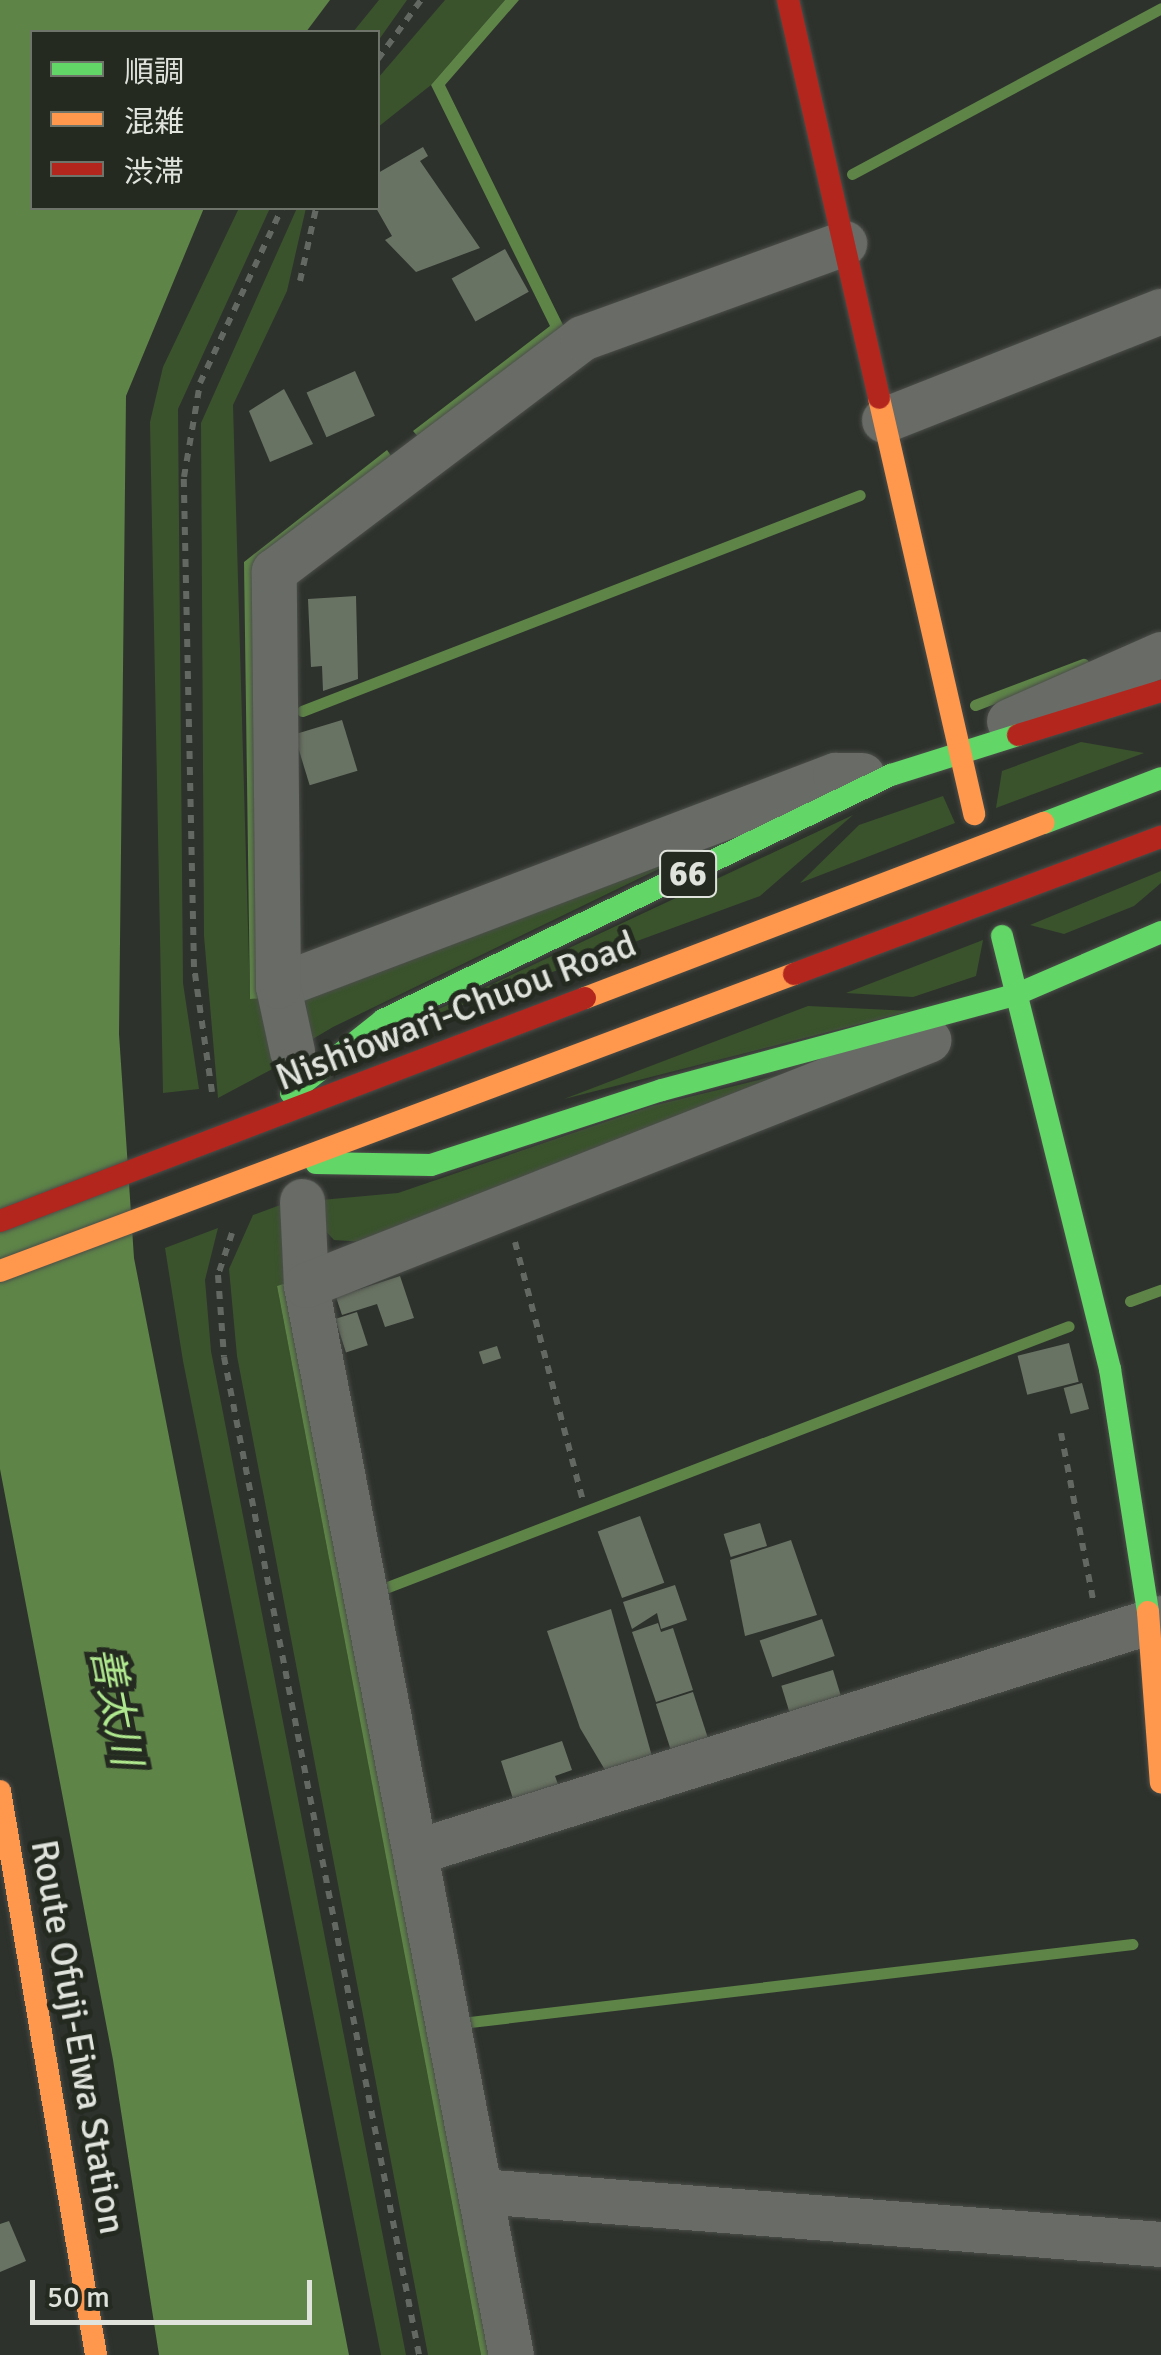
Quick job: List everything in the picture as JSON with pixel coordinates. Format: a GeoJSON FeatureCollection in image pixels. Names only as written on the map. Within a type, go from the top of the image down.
{"type":"FeatureCollection","features":[{"type":"Feature","properties":{"kind":"main road"},"geometry":{"type":"LineString","coordinates":[[788,0],[974,814]]}},
{"type":"Feature","properties":{"kind":"main road","name":"66"},"geometry":{"type":"LineString","coordinates":[[249,1126],[384,1020],[891,775],[959,747],[1161,691]]}},
{"type":"Feature","properties":{"kind":"main road","name":"Nishiowari-Chuou Road"},"geometry":{"type":"LineString","coordinates":[[0,1221],[1161,778]]}},
{"type":"Feature","properties":{"kind":"main road"},"geometry":{"type":"LineString","coordinates":[[295,1182],[1161,837]]}},
{"type":"Feature","properties":{"kind":"main road"},"geometry":{"type":"LineString","coordinates":[[0,1271],[228,1185],[295,1182],[430,1165],[662,1090],[1017,999],[1161,932]]}},
{"type":"Feature","properties":{"kind":"main road"},"geometry":{"type":"LineString","coordinates":[[1002,936],[1110,1369],[1155,1621],[1161,1783]]}},
{"type":"Feature","properties":{"kind":"main road","name":"Route Ofuji-Eiwa Station"},"geometry":{"type":"LineString","coordinates":[[0,1791],[96,2355]]}},
{"type":"Feature","properties":{"kind":"street"},"geometry":{"type":"LineString","coordinates":[[292,1051],[278,986],[274,570],[582,338],[844,243]]}},
{"type":"Feature","properties":{"kind":"street"},"geometry":{"type":"LineString","coordinates":[[884,420],[1161,311]]}},
{"type":"Feature","properties":{"kind":"street"},"geometry":{"type":"LineString","coordinates":[[959,747],[1161,654]]}},
{"type":"Feature","properties":{"kind":"street"},"geometry":{"type":"LineString","coordinates":[[278,986],[835,774],[891,775]]}},
{"type":"Feature","properties":{"kind":"street"},"geometry":{"type":"LineString","coordinates":[[306,1284],[1017,999],[1161,958]]}},
{"type":"Feature","properties":{"kind":"street"},"geometry":{"type":"LineString","coordinates":[[295,1182],[306,1284],[511,2355]]}},
{"type":"Feature","properties":{"kind":"street"},"geometry":{"type":"LineString","coordinates":[[415,1852],[1155,1621]]}},
{"type":"Feature","properties":{"kind":"street"},"geometry":{"type":"LineString","coordinates":[[480,2192],[1161,2244]]}},
{"type":"Feature","properties":{"kind":"path"},"geometry":{"type":"LineString","coordinates":[[380,56],[421,0]]}},
{"type":"Feature","properties":{"kind":"path"},"geometry":{"type":"LineString","coordinates":[[218,1138],[194,967],[184,478],[200,383],[281,210]]}},
{"type":"Feature","properties":{"kind":"path"},"geometry":{"type":"LineString","coordinates":[[300,280],[316,210]]}},
{"type":"Feature","properties":{"kind":"path"},"geometry":{"type":"LineString","coordinates":[[228,1185],[237,1219],[218,1275],[224,1356],[419,2355]]}},
{"type":"Feature","properties":{"kind":"path"},"geometry":{"type":"LineString","coordinates":[[506,1206],[582,1498]]}},
{"type":"Feature","properties":{"kind":"path"},"geometry":{"type":"LineString","coordinates":[[1061,1434],[1100,1638]]}},
{"type":"Feature","properties":{"kind":"shaded area"},"geometry":{"type":"Polygon","coordinates":[[[379,0],[407,0],[380,38],[380,30],[355,30],[379,0]]]}},
{"type":"Feature","properties":{"kind":"shaded area"},"geometry":{"type":"Polygon","coordinates":[[[445,0],[505,0],[431,85],[380,125],[380,76],[445,0]]]}},
{"type":"Feature","properties":{"kind":"shaded area"},"geometry":{"type":"Polygon","coordinates":[[[238,210],[269,210],[178,409],[183,983],[199,1089],[163,1093],[150,422],[163,367],[238,210]]]}},
{"type":"Feature","properties":{"kind":"shaded area"},"geometry":{"type":"Polygon","coordinates":[[[296,210],[306,210],[287,291],[233,405],[250,998],[265,998],[278,1066],[218,1098],[204,936],[201,423],[296,210]]]}},
{"type":"Feature","properties":{"kind":"shaded area"},"geometry":{"type":"Polygon","coordinates":[[[1081,742],[1144,753],[996,808],[1002,771],[1081,742]]]}},
{"type":"Feature","properties":{"kind":"shaded area"},"geometry":{"type":"Polygon","coordinates":[[[943,796],[955,823],[800,883],[859,825],[943,796]]]}},
{"type":"Feature","properties":{"kind":"shaded area"},"geometry":{"type":"Polygon","coordinates":[[[853,815],[760,896],[394,1030],[853,815]]]}},
{"type":"Feature","properties":{"kind":"shaded area"},"geometry":{"type":"Polygon","coordinates":[[[741,829],[333,1027],[311,1040],[305,998],[741,829]]]}},
{"type":"Feature","properties":{"kind":"shaded area"},"geometry":{"type":"Polygon","coordinates":[[[1161,871],[1161,883],[1134,906],[1064,934],[1030,925],[1161,871]]]}},
{"type":"Feature","properties":{"kind":"shaded area"},"geometry":{"type":"Polygon","coordinates":[[[983,940],[976,976],[913,997],[846,993],[983,940]]]}},
{"type":"Feature","properties":{"kind":"shaded area"},"geometry":{"type":"Polygon","coordinates":[[[808,1006],[911,1011],[564,1099],[808,1006]]]}},
{"type":"Feature","properties":{"kind":"shaded area"},"geometry":{"type":"Polygon","coordinates":[[[821,1065],[379,1243],[334,1240],[320,1225],[321,1200],[398,1193],[652,1106],[821,1065]]]}},
{"type":"Feature","properties":{"kind":"shaded area"},"geometry":{"type":"Polygon","coordinates":[[[291,1201],[289,1282],[277,1286],[481,2355],[428,2355],[237,1356],[229,1269],[253,1215],[291,1201]]]}},
{"type":"Feature","properties":{"kind":"shaded area"},"geometry":{"type":"Polygon","coordinates":[[[218,1228],[205,1280],[211,1351],[406,2355],[381,2355],[183,1361],[165,1248],[218,1228]]]}},
{"type":"Feature","properties":{"kind":"water","name":"善太川"},"geometry":{"type":"Polygon","coordinates":[[[0,0],[330,0],[308,30],[30,30],[30,210],[203,210],[126,396],[119,1034],[134,1258],[349,2355],[159,2355],[113,2060],[0,1469],[0,0]]]}},
{"type":"Feature","properties":{"kind":"water"},"geometry":{"type":"Polygon","coordinates":[[[505,0],[519,0],[445,85],[565,329],[422,441],[413,431],[550,326],[431,85],[505,0]]]}},
{"type":"Feature","properties":{"kind":"water"},"geometry":{"type":"Polygon","coordinates":[[[387,450],[396,463],[256,568],[265,998],[250,999],[244,562],[387,450]]]}},
{"type":"Feature","properties":{"kind":"water"},"geometry":{"type":"Polygon","coordinates":[[[289,1282],[500,2355],[481,2355],[277,1286],[289,1282]]]}},
{"type":"Feature","properties":{"kind":"building"},"geometry":{"type":"Polygon","coordinates":[[[423,147],[428,156],[420,161],[480,248],[416,272],[385,240],[392,236],[377,210],[380,172],[423,147]]]}},
{"type":"Feature","properties":{"kind":"building"},"geometry":{"type":"Polygon","coordinates":[[[505,249],[529,292],[475,321],[452,279],[505,249]]]}},
{"type":"Feature","properties":{"kind":"building"},"geometry":{"type":"Polygon","coordinates":[[[355,371],[375,416],[327,437],[307,393],[355,371]]]}},
{"type":"Feature","properties":{"kind":"building"},"geometry":{"type":"Polygon","coordinates":[[[284,389],[313,444],[270,462],[249,411],[284,389]]]}},
{"type":"Feature","properties":{"kind":"building"},"geometry":{"type":"Polygon","coordinates":[[[356,596],[358,679],[323,691],[322,666],[311,667],[308,599],[356,596]]]}},
{"type":"Feature","properties":{"kind":"building"},"geometry":{"type":"Polygon","coordinates":[[[342,720],[357,771],[310,785],[294,735],[342,720]]]}},
{"type":"Feature","properties":{"kind":"building"},"geometry":{"type":"Polygon","coordinates":[[[400,1276],[414,1318],[385,1327],[377,1304],[342,1315],[336,1297],[400,1276]]]}},
{"type":"Feature","properties":{"kind":"building"},"geometry":{"type":"Polygon","coordinates":[[[357,1312],[368,1345],[346,1352],[335,1319],[357,1312]]]}},
{"type":"Feature","properties":{"kind":"building"},"geometry":{"type":"Polygon","coordinates":[[[1069,1343],[1079,1382],[1027,1395],[1018,1356],[1069,1343]]]}},
{"type":"Feature","properties":{"kind":"building"},"geometry":{"type":"Polygon","coordinates":[[[497,1346],[501,1358],[483,1364],[479,1352],[497,1346]]]}},
{"type":"Feature","properties":{"kind":"building"},"geometry":{"type":"Polygon","coordinates":[[[1082,1383],[1089,1409],[1071,1414],[1064,1388],[1082,1383]]]}},
{"type":"Feature","properties":{"kind":"building"},"geometry":{"type":"Polygon","coordinates":[[[640,1516],[664,1583],[622,1598],[598,1531],[640,1516]]]}},
{"type":"Feature","properties":{"kind":"building"},"geometry":{"type":"Polygon","coordinates":[[[760,1523],[767,1546],[731,1557],[724,1534],[760,1523]]]}},
{"type":"Feature","properties":{"kind":"building"},"geometry":{"type":"Polygon","coordinates":[[[791,1540],[817,1615],[745,1636],[730,1560],[791,1540]]]}},
{"type":"Feature","properties":{"kind":"building"},"geometry":{"type":"Polygon","coordinates":[[[675,1585],[687,1620],[661,1629],[657,1613],[632,1629],[623,1602],[675,1585]]]}},
{"type":"Feature","properties":{"kind":"building"},"geometry":{"type":"Polygon","coordinates":[[[611,1609],[653,1760],[608,1775],[580,1728],[547,1631],[611,1609]]]}},
{"type":"Feature","properties":{"kind":"building"},"geometry":{"type":"Polygon","coordinates":[[[822,1619],[835,1656],[772,1677],[760,1640],[822,1619]]]}},
{"type":"Feature","properties":{"kind":"building"},"geometry":{"type":"Polygon","coordinates":[[[658,1623],[661,1632],[673,1628],[693,1690],[656,1702],[632,1632],[658,1623]]]}},
{"type":"Feature","properties":{"kind":"building"},"geometry":{"type":"Polygon","coordinates":[[[833,1670],[842,1699],[790,1714],[781,1686],[833,1670]]]}},
{"type":"Feature","properties":{"kind":"building"},"geometry":{"type":"Polygon","coordinates":[[[693,1692],[708,1738],[671,1750],[656,1704],[693,1692]]]}},
{"type":"Feature","properties":{"kind":"building"},"geometry":{"type":"Polygon","coordinates":[[[562,1741],[572,1770],[555,1776],[560,1790],[515,1805],[501,1761],[562,1741]]]}},
{"type":"Feature","properties":{"kind":"building"},"geometry":{"type":"Polygon","coordinates":[[[9,2221],[26,2261],[0,2272],[0,2224],[9,2221]]]}},
{"type":"Feature","properties":{"kind":"waterway"},"geometry":{"type":"LineString","coordinates":[[852,174],[1161,8]]}},
{"type":"Feature","properties":{"kind":"waterway"},"geometry":{"type":"LineString","coordinates":[[302,711],[860,495]]}},
{"type":"Feature","properties":{"kind":"waterway"},"geometry":{"type":"LineString","coordinates":[[975,705],[1083,664]]}},
{"type":"Feature","properties":{"kind":"waterway"},"geometry":{"type":"LineString","coordinates":[[1130,1301],[1161,1290]]}},
{"type":"Feature","properties":{"kind":"waterway"},"geometry":{"type":"LineString","coordinates":[[385,1588],[1069,1326]]}},
{"type":"Feature","properties":{"kind":"waterway"},"geometry":{"type":"LineString","coordinates":[[470,2022],[1132,1944]]}},
{"type":"Feature","properties":{"kind":"traffic: fast"},"geometry":{"type":"LineString","coordinates":[[291,1093],[383,1020],[891,775],[1018,735]]}},
{"type":"Feature","properties":{"kind":"traffic: fast"},"geometry":{"type":"LineString","coordinates":[[1044,823],[1161,778]]}},
{"type":"Feature","properties":{"kind":"traffic: fast"},"geometry":{"type":"LineString","coordinates":[[316,1163],[431,1165],[662,1090],[1015,995],[1161,932]]}},
{"type":"Feature","properties":{"kind":"traffic: fast"},"geometry":{"type":"LineString","coordinates":[[1002,936],[1110,1369],[1148,1612]]}},
{"type":"Feature","properties":{"kind":"traffic: slow"},"geometry":{"type":"LineString","coordinates":[[879,398],[974,814]]}},
{"type":"Feature","properties":{"kind":"traffic: slow"},"geometry":{"type":"LineString","coordinates":[[585,998],[1044,823]]}},
{"type":"Feature","properties":{"kind":"traffic: slow"},"geometry":{"type":"LineString","coordinates":[[0,1271],[794,974]]}},
{"type":"Feature","properties":{"kind":"traffic: slow"},"geometry":{"type":"LineString","coordinates":[[1148,1612],[1161,1783]]}},
{"type":"Feature","properties":{"kind":"traffic: slow"},"geometry":{"type":"LineString","coordinates":[[0,1791],[96,2355]]}},
{"type":"Feature","properties":{"kind":"traffic: jam"},"geometry":{"type":"LineString","coordinates":[[788,0],[879,398]]}},
{"type":"Feature","properties":{"kind":"traffic: jam"},"geometry":{"type":"LineString","coordinates":[[1018,735],[1161,691]]}},
{"type":"Feature","properties":{"kind":"traffic: jam"},"geometry":{"type":"LineString","coordinates":[[794,974],[1161,837]]}},
{"type":"Feature","properties":{"kind":"traffic: jam"},"geometry":{"type":"LineString","coordinates":[[0,1221],[585,998]]}}]}
